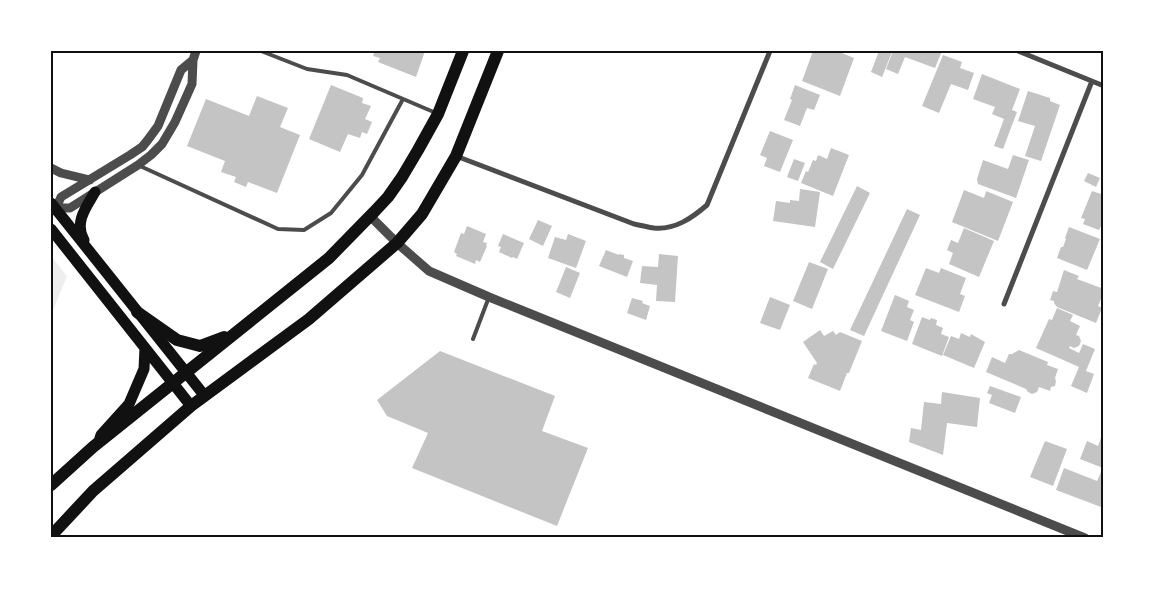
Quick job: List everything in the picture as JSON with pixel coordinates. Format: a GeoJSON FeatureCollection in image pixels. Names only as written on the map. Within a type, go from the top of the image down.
{"type":"FeatureCollection","features":[{"type":"Feature","properties":{"kind":"highway"},"geometry":{"type":"LineString","coordinates":[[51,486],[94,447],[185,372],[329,258],[388,198],[438,114],[463,51]]}},
{"type":"Feature","properties":{"kind":"highway"},"geometry":{"type":"LineString","coordinates":[[51,536],[93,491],[191,406],[309,318],[396,243],[422,214],[456,156],[498,51]]}},
{"type":"Feature","properties":{"kind":"highway"},"geometry":{"type":"LineString","coordinates":[[137,312],[177,340],[200,346],[240,329]]}},
{"type":"Feature","properties":{"kind":"main road"},"geometry":{"type":"LineString","coordinates":[[89,250],[80,234],[80,223],[82,215],[95,192]]}},
{"type":"Feature","properties":{"kind":"main road"},"geometry":{"type":"LineString","coordinates":[[53,208],[89,250],[204,395]]}},
{"type":"Feature","properties":{"kind":"main road"},"geometry":{"type":"LineString","coordinates":[[51,229],[191,406]]}},
{"type":"Feature","properties":{"kind":"main road"},"geometry":{"type":"LineString","coordinates":[[100,442],[101,435],[129,404],[144,370],[145,348]]}},
{"type":"Feature","properties":{"kind":"street"},"geometry":{"type":"LineString","coordinates":[[456,156],[634,224],[654,228],[675,226],[708,206],[770,51]]}},
{"type":"Feature","properties":{"kind":"street"},"geometry":{"type":"LineString","coordinates":[[1018,51],[1104,86]]}},
{"type":"Feature","properties":{"kind":"street"},"geometry":{"type":"LineString","coordinates":[[53,208],[70,208],[151,156],[162,144],[175,122],[192,84],[195,56]]}},
{"type":"Feature","properties":{"kind":"street"},"geometry":{"type":"LineString","coordinates":[[53,208],[61,197],[136,152],[147,141],[158,126],[181,70],[195,56]]}},
{"type":"Feature","properties":{"kind":"street"},"geometry":{"type":"LineString","coordinates":[[1004,304],[1092,81]]}},
{"type":"Feature","properties":{"kind":"street"},"geometry":{"type":"LineString","coordinates":[[51,168],[61,173],[90,180]]}},
{"type":"Feature","properties":{"kind":"street"},"geometry":{"type":"LineString","coordinates":[[370,216],[396,243],[429,271],[1085,538]]}},
{"type":"Feature","properties":{"kind":"lane"},"geometry":{"type":"LineString","coordinates":[[261,51],[307,69],[347,75],[438,114]]}},
{"type":"Feature","properties":{"kind":"lane"},"geometry":{"type":"LineString","coordinates":[[138,165],[278,230],[304,230],[331,212],[362,175],[403,99]]}},
{"type":"Feature","properties":{"kind":"lane"},"geometry":{"type":"LineString","coordinates":[[473,339],[489,297]]}},
{"type":"Feature","properties":{"kind":"shaded area"},"geometry":{"type":"Polygon","coordinates":[[[51,256],[67,276],[51,315],[51,256]]]}},
{"type":"Feature","properties":{"kind":"building"},"geometry":{"type":"Polygon","coordinates":[[[375,51],[425,51],[416,77],[378,62],[380,58],[373,56],[375,51]]]}},
{"type":"Feature","properties":{"kind":"building"},"geometry":{"type":"Polygon","coordinates":[[[813,51],[837,51],[854,58],[840,96],[802,81],[813,51]]]}},
{"type":"Feature","properties":{"kind":"building"},"geometry":{"type":"Polygon","coordinates":[[[879,51],[892,52],[882,77],[871,72],[879,51]]]}},
{"type":"Feature","properties":{"kind":"building"},"geometry":{"type":"Polygon","coordinates":[[[893,51],[942,51],[935,68],[905,57],[898,74],[886,69],[893,51]]]}},
{"type":"Feature","properties":{"kind":"building"},"geometry":{"type":"Polygon","coordinates":[[[943,55],[962,62],[960,68],[974,73],[968,90],[951,84],[939,113],[922,106],[943,55]]]}},
{"type":"Feature","properties":{"kind":"building"},"geometry":{"type":"Polygon","coordinates":[[[982,74],[1020,89],[1012,110],[1017,112],[1003,149],[994,146],[1004,119],[992,114],[995,107],[973,99],[982,74]]]}},
{"type":"Feature","properties":{"kind":"building"},"geometry":{"type":"Polygon","coordinates":[[[331,85],[363,98],[362,103],[371,106],[365,119],[372,122],[367,134],[362,132],[360,138],[348,134],[340,152],[309,139],[331,85]]]}},
{"type":"Feature","properties":{"kind":"building"},"geometry":{"type":"Polygon","coordinates":[[[795,85],[820,95],[814,110],[807,108],[800,126],[784,120],[792,100],[790,99],[795,85]]]}},
{"type":"Feature","properties":{"kind":"building"},"geometry":{"type":"Polygon","coordinates":[[[1028,91],[1050,98],[1050,101],[1060,105],[1041,161],[1025,156],[1035,126],[1018,121],[1028,91]]]}},
{"type":"Feature","properties":{"kind":"building"},"geometry":{"type":"Polygon","coordinates":[[[257,96],[288,108],[280,127],[300,135],[277,193],[248,182],[246,187],[234,182],[236,177],[221,172],[225,161],[187,146],[206,99],[249,116],[257,96]]]}},
{"type":"Feature","properties":{"kind":"building"},"geometry":{"type":"Polygon","coordinates":[[[770,131],[793,140],[780,172],[764,166],[767,158],[760,155],[770,131]]]}},
{"type":"Feature","properties":{"kind":"building"},"geometry":{"type":"Polygon","coordinates":[[[831,148],[849,155],[833,196],[801,183],[813,160],[816,161],[818,155],[827,159],[831,148]]]}},
{"type":"Feature","properties":{"kind":"building"},"geometry":{"type":"Polygon","coordinates":[[[1013,155],[1029,160],[1016,198],[978,184],[977,179],[983,160],[1008,169],[1013,155]]]}},
{"type":"Feature","properties":{"kind":"building"},"geometry":{"type":"Polygon","coordinates":[[[794,159],[805,163],[798,181],[787,177],[794,159]]]}},
{"type":"Feature","properties":{"kind":"building"},"geometry":{"type":"Polygon","coordinates":[[[1088,173],[1100,178],[1096,187],[1084,181],[1088,173]]]}},
{"type":"Feature","properties":{"kind":"building"},"geometry":{"type":"Polygon","coordinates":[[[857,186],[870,193],[833,269],[820,262],[857,186]]]}},
{"type":"Feature","properties":{"kind":"building"},"geometry":{"type":"Polygon","coordinates":[[[800,189],[820,192],[815,227],[773,221],[776,201],[790,203],[790,200],[799,201],[800,189]]]}},
{"type":"Feature","properties":{"kind":"building"},"geometry":{"type":"Polygon","coordinates":[[[964,190],[984,198],[986,191],[1013,202],[998,241],[952,222],[964,190]]]}},
{"type":"Feature","properties":{"kind":"building"},"geometry":{"type":"Polygon","coordinates":[[[1092,191],[1104,195],[1104,220],[1099,230],[1083,224],[1085,219],[1081,218],[1092,191]]]}},
{"type":"Feature","properties":{"kind":"building"},"geometry":{"type":"Polygon","coordinates":[[[907,209],[920,215],[864,336],[850,330],[907,209]]]}},
{"type":"Feature","properties":{"kind":"building"},"geometry":{"type":"Polygon","coordinates":[[[538,220],[552,226],[543,246],[529,239],[538,220]]]}},
{"type":"Feature","properties":{"kind":"building"},"geometry":{"type":"Polygon","coordinates":[[[467,226],[486,234],[483,242],[487,243],[487,246],[480,262],[476,260],[475,264],[456,256],[457,254],[454,252],[461,233],[464,234],[467,226]]]}},
{"type":"Feature","properties":{"kind":"building"},"geometry":{"type":"Polygon","coordinates":[[[1069,227],[1100,239],[1087,270],[1057,258],[1061,247],[1063,247],[1069,227]]]}},
{"type":"Feature","properties":{"kind":"building"},"geometry":{"type":"Polygon","coordinates":[[[964,228],[994,241],[979,277],[949,264],[953,253],[947,250],[951,240],[958,243],[964,228]]]}},
{"type":"Feature","properties":{"kind":"building"},"geometry":{"type":"Polygon","coordinates":[[[503,234],[524,243],[517,259],[499,252],[501,247],[498,246],[503,234]]]}},
{"type":"Feature","properties":{"kind":"building"},"geometry":{"type":"Polygon","coordinates":[[[568,234],[586,241],[576,268],[548,258],[555,237],[566,240],[568,234]]]}},
{"type":"Feature","properties":{"kind":"building"},"geometry":{"type":"Polygon","coordinates":[[[606,250],[624,255],[624,258],[633,261],[627,277],[599,266],[606,250]]]}},
{"type":"Feature","properties":{"kind":"building"},"geometry":{"type":"Polygon","coordinates":[[[659,254],[678,256],[675,302],[656,301],[657,285],[640,283],[642,266],[658,267],[659,254]]]}},
{"type":"Feature","properties":{"kind":"building"},"geometry":{"type":"Polygon","coordinates":[[[809,262],[828,269],[812,309],[793,301],[809,262]]]}},
{"type":"Feature","properties":{"kind":"building"},"geometry":{"type":"Polygon","coordinates":[[[566,267],[580,273],[570,298],[556,292],[566,267]]]}},
{"type":"Feature","properties":{"kind":"building"},"geometry":{"type":"Polygon","coordinates":[[[926,268],[939,273],[941,268],[966,278],[960,294],[965,296],[959,312],[915,295],[926,268]]]}},
{"type":"Feature","properties":{"kind":"building"},"geometry":{"type":"Polygon","coordinates":[[[1064,270],[1079,276],[1077,279],[1104,289],[1098,306],[1102,308],[1096,323],[1057,307],[1054,301],[1050,300],[1053,291],[1057,292],[1064,270]]]}},
{"type":"Feature","properties":{"kind":"building"},"geometry":{"type":"Polygon","coordinates":[[[895,295],[909,301],[907,307],[914,310],[910,320],[914,322],[907,341],[881,331],[895,295]]]}},
{"type":"Feature","properties":{"kind":"building"},"geometry":{"type":"Polygon","coordinates":[[[770,297],[790,305],[780,330],[760,323],[770,297]]]}},
{"type":"Feature","properties":{"kind":"building"},"geometry":{"type":"Polygon","coordinates":[[[632,298],[643,301],[642,303],[650,306],[646,320],[627,313],[632,298]]]}},
{"type":"Feature","properties":{"kind":"building"},"geometry":{"type":"Polygon","coordinates":[[[1057,308],[1073,315],[1070,321],[1080,326],[1076,335],[1079,336],[1081,341],[1079,346],[1074,348],[1070,346],[1069,348],[1079,353],[1083,344],[1095,349],[1086,371],[1094,374],[1087,393],[1071,386],[1079,367],[1036,348],[1049,319],[1052,320],[1057,308]]]}},
{"type":"Feature","properties":{"kind":"building"},"geometry":{"type":"Polygon","coordinates":[[[922,317],[937,320],[936,325],[943,328],[941,334],[949,337],[942,356],[912,344],[922,317]]]}},
{"type":"Feature","properties":{"kind":"building"},"geometry":{"type":"Polygon","coordinates":[[[820,330],[824,336],[833,331],[836,335],[840,332],[862,341],[840,391],[808,378],[814,364],[816,365],[817,363],[803,342],[820,330]]]}},
{"type":"Feature","properties":{"kind":"building"},"geometry":{"type":"Polygon","coordinates":[[[961,333],[970,337],[971,334],[985,342],[974,368],[943,355],[951,336],[959,339],[961,333]]]}},
{"type":"Feature","properties":{"kind":"building"},"geometry":{"type":"Polygon","coordinates":[[[1019,350],[1048,362],[1047,365],[1058,369],[1055,386],[1051,387],[1050,391],[1039,387],[1037,392],[1032,394],[1026,389],[986,372],[992,357],[1005,363],[1009,354],[1019,350]]]}},
{"type":"Feature","properties":{"kind":"building"},"geometry":{"type":"Polygon","coordinates":[[[440,351],[555,396],[542,431],[588,448],[557,526],[412,468],[428,433],[387,416],[377,400],[440,351]]]}},
{"type":"Feature","properties":{"kind":"building"},"geometry":{"type":"Polygon","coordinates":[[[990,386],[1021,397],[1015,413],[989,403],[992,395],[987,393],[990,386]]]}},
{"type":"Feature","properties":{"kind":"building"},"geometry":{"type":"Polygon","coordinates":[[[942,392],[980,398],[977,427],[947,423],[943,455],[909,442],[911,428],[921,430],[924,402],[941,404],[942,392]]]}},
{"type":"Feature","properties":{"kind":"building"},"geometry":{"type":"Polygon","coordinates":[[[1102,435],[1104,436],[1104,504],[1101,507],[1056,490],[1064,468],[1097,481],[1103,468],[1080,459],[1087,441],[1098,446],[1102,435]]]}},
{"type":"Feature","properties":{"kind":"building"},"geometry":{"type":"Polygon","coordinates":[[[1045,441],[1067,449],[1053,486],[1030,477],[1045,441]]]}}]}
